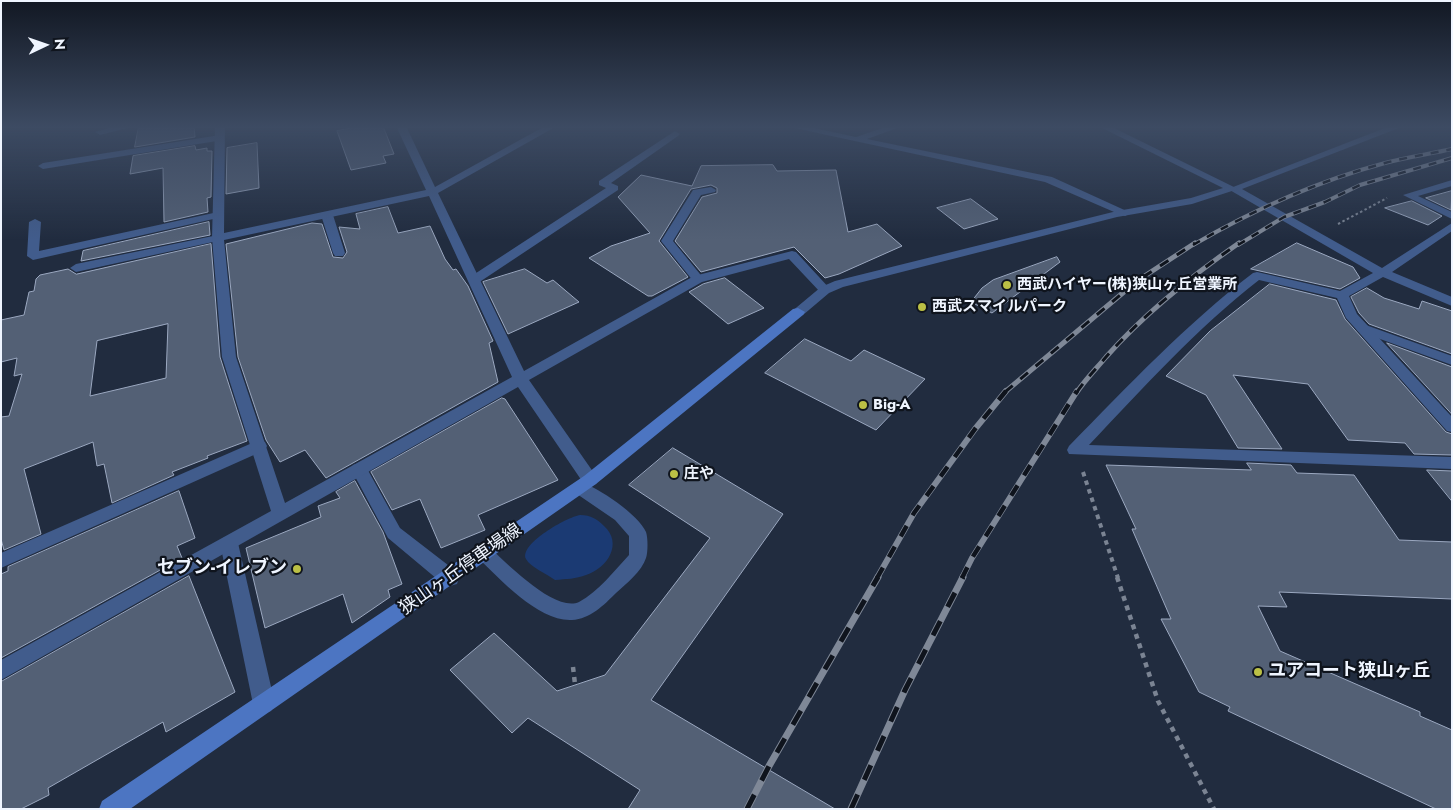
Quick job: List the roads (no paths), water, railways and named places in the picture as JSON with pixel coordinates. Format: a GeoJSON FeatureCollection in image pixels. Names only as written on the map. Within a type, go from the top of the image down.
{"type":"FeatureCollection","features":[{"type":"Feature","properties":{"kind":"main road","name":"狭山ヶ丘停車場線"},"geometry":{"type":"LineString","coordinates":[[110,809],[585,484],[798,312]]}},
{"type":"Feature","properties":{"kind":"street"},"geometry":{"type":"LineString","coordinates":[[43,166],[54,164]]}},
{"type":"Feature","properties":{"kind":"street"},"geometry":{"type":"LineString","coordinates":[[219,164],[218,238],[229,356],[280,513]]}},
{"type":"Feature","properties":{"kind":"street"},"geometry":{"type":"LineString","coordinates":[[419,164],[520,378],[585,484],[621,515],[638,534],[638,556],[612,586],[581,610],[557,610],[534,597],[484,553]]}},
{"type":"Feature","properties":{"kind":"street"},"geometry":{"type":"LineString","coordinates":[[76,268],[433,192],[484,164]]}},
{"type":"Feature","properties":{"kind":"street"},"geometry":{"type":"LineString","coordinates":[[474,280],[614,188],[603,183],[631,164]]}},
{"type":"Feature","properties":{"kind":"street"},"geometry":{"type":"LineString","coordinates":[[972,164],[1048,179],[1125,212]]}},
{"type":"Feature","properties":{"kind":"street"},"geometry":{"type":"LineString","coordinates":[[1181,164],[1233,189],[1383,273],[1452,302]]}},
{"type":"Feature","properties":{"kind":"street"},"geometry":{"type":"LineString","coordinates":[[798,312],[825,290],[892,270],[1125,212],[1192,201],[1233,189],[1300,164]]}},
{"type":"Feature","properties":{"kind":"street"},"geometry":{"type":"LineString","coordinates":[[1452,183],[1408,195],[1452,216]]}},
{"type":"Feature","properties":{"kind":"street"},"geometry":{"type":"LineString","coordinates":[[698,279],[667,242],[697,192],[712,190]]}},
{"type":"Feature","properties":{"kind":"street"},"geometry":{"type":"LineString","coordinates":[[36,222],[33,256],[218,215]]}},
{"type":"Feature","properties":{"kind":"street"},"geometry":{"type":"LineString","coordinates":[[327,215],[339,253]]}},
{"type":"Feature","properties":{"kind":"street"},"geometry":{"type":"LineString","coordinates":[[1452,226],[1383,273],[1342,295],[1257,276],[1214,309],[1180,341],[1075,450],[1452,463]]}},
{"type":"Feature","properties":{"kind":"street"},"geometry":{"type":"LineString","coordinates":[[1,670],[698,279],[792,255],[825,290]]}},
{"type":"Feature","properties":{"kind":"street"},"geometry":{"type":"LineString","coordinates":[[1342,295],[1351,315],[1452,427]]}},
{"type":"Feature","properties":{"kind":"street"},"geometry":{"type":"LineString","coordinates":[[1363,328],[1452,361]]}},
{"type":"Feature","properties":{"kind":"street"},"geometry":{"type":"LineString","coordinates":[[1,561],[259,446]]}},
{"type":"Feature","properties":{"kind":"street"},"geometry":{"type":"LineString","coordinates":[[359,469],[394,533],[450,578]]}},
{"type":"Feature","properties":{"kind":"street"},"geometry":{"type":"LineString","coordinates":[[230,543],[264,704]]}},
{"type":"Feature","properties":{"kind":"railway"},"geometry":{"type":"LineString","coordinates":[[1193,245],[1262,208],[1335,178],[1383,164]]}},
{"type":"Feature","properties":{"kind":"railway"},"geometry":{"type":"LineString","coordinates":[[1238,245],[1284,217],[1325,202],[1360,185],[1432,164]]}},
{"type":"Feature","properties":{"kind":"railway"},"geometry":{"type":"LineString","coordinates":[[1006,392],[1137,281],[1195,243]]}},
{"type":"Feature","properties":{"kind":"railway"},"geometry":{"type":"LineString","coordinates":[[1077,392],[1136,325],[1186,282],[1239,243]]}},
{"type":"Feature","properties":{"kind":"railway"},"geometry":{"type":"LineString","coordinates":[[962,578],[972,558],[1077,391]]}},
{"type":"Feature","properties":{"kind":"railway"},"geometry":{"type":"LineString","coordinates":[[877,578],[914,513],[975,429],[1006,392]]}},
{"type":"Feature","properties":{"kind":"railway"},"geometry":{"type":"LineString","coordinates":[[747,809],[769,766],[878,577]]}},
{"type":"Feature","properties":{"kind":"railway"},"geometry":{"type":"LineString","coordinates":[[851,809],[905,690],[963,577]]}},
{"type":"Feature","properties":{"kind":"place","name":"西武ハイヤー(株)狭山ヶ丘営業所"},"geometry":{"type":"Point","coordinates":[1007,285]}},
{"type":"Feature","properties":{"kind":"place","name":"西武スマイルパーク"},"geometry":{"type":"Point","coordinates":[922,307]}},
{"type":"Feature","properties":{"kind":"place","name":"Big-A"},"geometry":{"type":"Point","coordinates":[863,405]}},
{"type":"Feature","properties":{"kind":"place","name":"庄や"},"geometry":{"type":"Point","coordinates":[674,474]}},
{"type":"Feature","properties":{"kind":"place","name":"セブン-イレブン"},"geometry":{"type":"Point","coordinates":[297,569]}},
{"type":"Feature","properties":{"kind":"place","name":"ユアコート狭山ヶ丘"},"geometry":{"type":"Point","coordinates":[1258,672]}}]}
